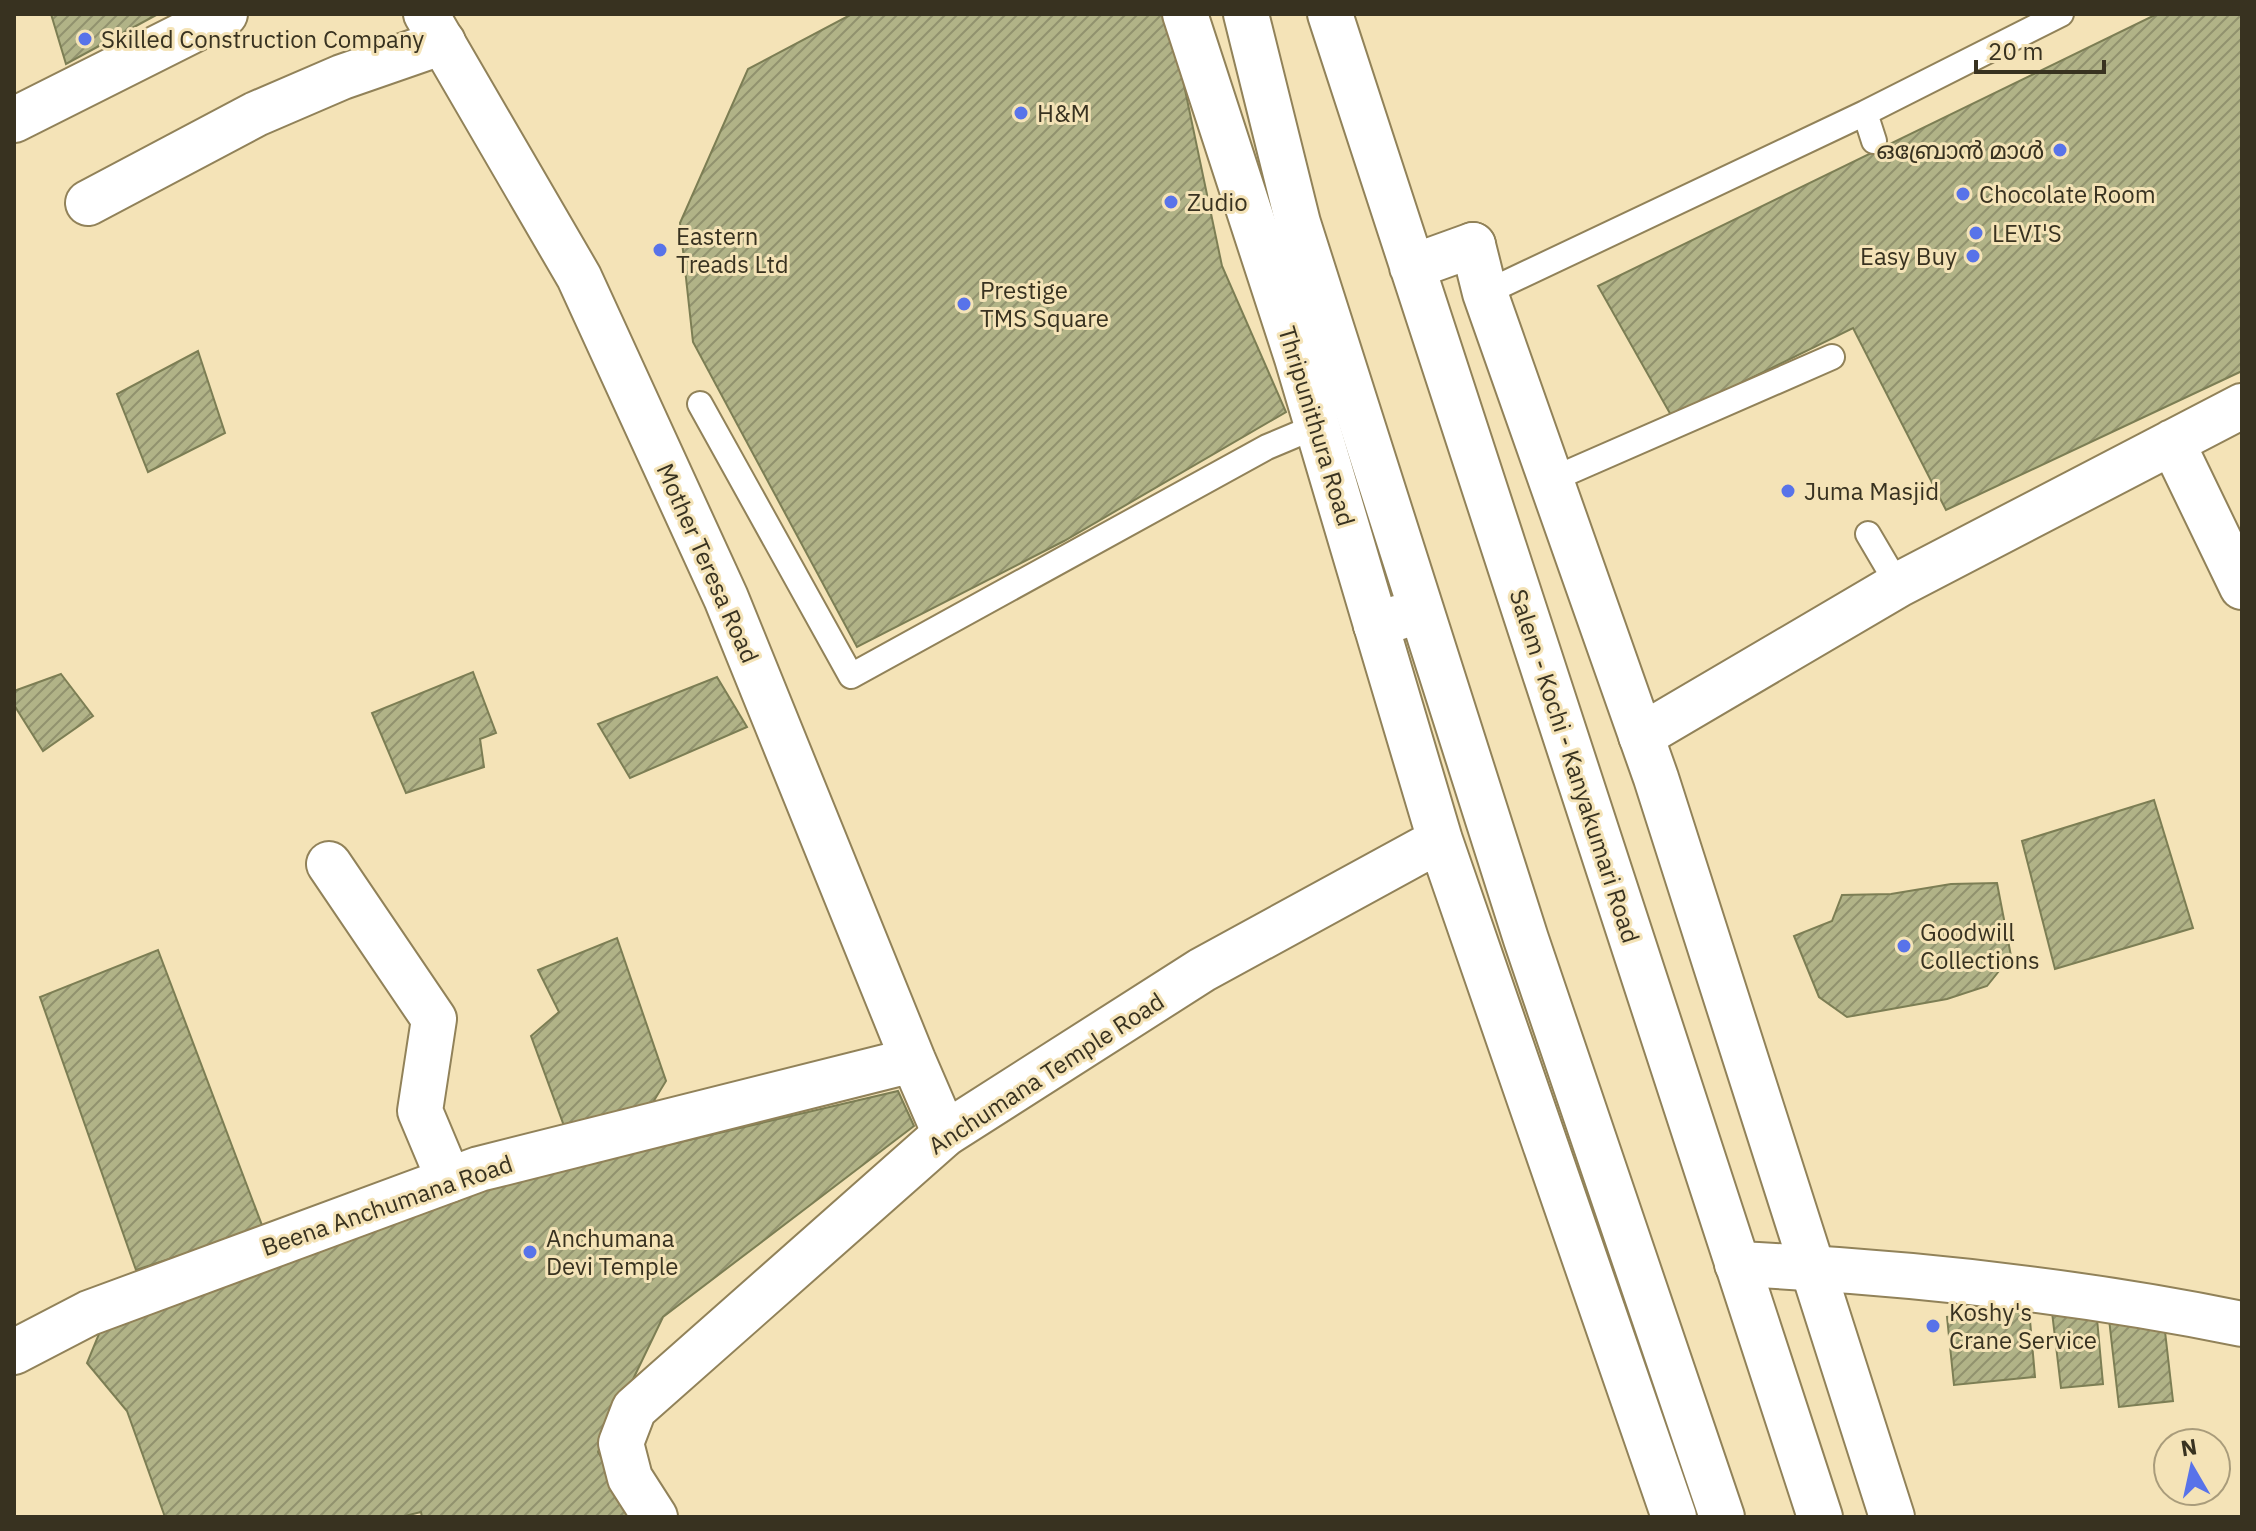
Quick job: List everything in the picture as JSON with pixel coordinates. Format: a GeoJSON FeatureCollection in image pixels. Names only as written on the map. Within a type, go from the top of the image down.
{"type":"FeatureCollection","features":[{"type":"Feature","properties":{"kind":"main road"},"geometry":{"type":"LineString","coordinates":[[14,120],[225,14]]}},
{"type":"Feature","properties":{"kind":"main road","name":"Thripunithura Road"},"geometry":{"type":"LineString","coordinates":[[1185,14],[1317,426],[1440,840],[1674,1517]]}},
{"type":"Feature","properties":{"kind":"main road"},"geometry":{"type":"LineString","coordinates":[[1246,14],[1298,223],[1526,939],[1722,1517]]}},
{"type":"Feature","properties":{"kind":"main road","name":"Salem - Kochi - Kanyakumari Road"},"geometry":{"type":"LineString","coordinates":[[1330,14],[1820,1517]]}},
{"type":"Feature","properties":{"kind":"main road"},"geometry":{"type":"LineString","coordinates":[[88,203],[256,114],[342,77],[435,28]]}},
{"type":"Feature","properties":{"kind":"main road","name":"Mother Teresa Road"},"geometry":{"type":"LineString","coordinates":[[435,28],[579,277],[726,598],[945,1134]]}},
{"type":"Feature","properties":{"kind":"main road"},"geometry":{"type":"LineString","coordinates":[[1412,267],[1473,245],[1485,293],[1641,736],[1892,1517]]}},
{"type":"Feature","properties":{"kind":"main road"},"geometry":{"type":"LineString","coordinates":[[1641,736],[1898,585],[2242,406]]}},
{"type":"Feature","properties":{"kind":"main road"},"geometry":{"type":"LineString","coordinates":[[2172,442],[2242,587]]}},
{"type":"Feature","properties":{"kind":"main road"},"geometry":{"type":"LineString","coordinates":[[1376,625],[1421,610]]}},
{"type":"Feature","properties":{"kind":"main road","name":"Anchumana Temple Road"},"geometry":{"type":"LineString","coordinates":[[655,1517],[630,1478],[621,1443],[634,1409],[945,1134],[1202,970],[1440,840]]}},
{"type":"Feature","properties":{"kind":"main road"},"geometry":{"type":"LineString","coordinates":[[329,864],[434,1019],[420,1111],[449,1180]]}},
{"type":"Feature","properties":{"kind":"main road","name":"Beena Anchumana Road"},"geometry":{"type":"LineString","coordinates":[[14,1352],[89,1313],[479,1169],[913,1060]]}},
{"type":"Feature","properties":{"kind":"main road"},"geometry":{"type":"LineString","coordinates":[[1737,1264],[1811,1267],[2045,1290],[2242,1324]]}},
{"type":"Feature","properties":{"kind":"lane"},"geometry":{"type":"LineString","coordinates":[[1485,293],[1865,113],[2061,14]]}},
{"type":"Feature","properties":{"kind":"lane"},"geometry":{"type":"LineString","coordinates":[[1865,113],[1874,141]]}},
{"type":"Feature","properties":{"kind":"lane"},"geometry":{"type":"LineString","coordinates":[[1553,479],[1832,357]]}},
{"type":"Feature","properties":{"kind":"lane"},"geometry":{"type":"LineString","coordinates":[[700,404],[851,676],[1267,447],[1317,426]]}},
{"type":"Feature","properties":{"kind":"lane"},"geometry":{"type":"LineString","coordinates":[[1868,534],[1898,585]]}},
{"type":"Feature","properties":{"kind":"building","name":"Skilled Construction Company"},"geometry":{"type":"Polygon","coordinates":[[[51,14],[158,14],[66,64],[51,14]]]}},
{"type":"Feature","properties":{"kind":"building","name":"Prestige TMS Square"},"geometry":{"type":"Polygon","coordinates":[[[852,14],[1163,14],[1175,42],[1222,266],[1286,412],[1064,541],[857,647],[693,342],[680,223],[748,69],[852,14]]]}},
{"type":"Feature","properties":{"kind":"building","name":"ഒബ്രോൻ മാൾ"},"geometry":{"type":"Polygon","coordinates":[[[2157,14],[2242,14],[2242,371],[1946,510],[1853,328],[1672,417],[1598,286],[2157,14]]]}},
{"type":"Feature","properties":{"kind":"building"},"geometry":{"type":"Polygon","coordinates":[[[198,351],[225,433],[148,472],[117,394],[198,351]]]}},
{"type":"Feature","properties":{"kind":"building"},"geometry":{"type":"Polygon","coordinates":[[[473,672],[496,733],[480,739],[484,767],[406,793],[372,713],[473,672]]]}},
{"type":"Feature","properties":{"kind":"building"},"geometry":{"type":"Polygon","coordinates":[[[61,674],[93,716],[43,751],[14,705],[14,691],[61,674]]]}},
{"type":"Feature","properties":{"kind":"building"},"geometry":{"type":"Polygon","coordinates":[[[717,677],[747,727],[630,778],[598,724],[717,677]]]}},
{"type":"Feature","properties":{"kind":"building"},"geometry":{"type":"Polygon","coordinates":[[[2154,800],[2193,928],[2055,969],[2022,841],[2154,800]]]}},
{"type":"Feature","properties":{"kind":"building","name":"Goodwill Collections"},"geometry":{"type":"Polygon","coordinates":[[[1997,883],[2011,956],[1987,986],[1947,999],[1847,1017],[1819,997],[1794,936],[1832,921],[1842,895],[1891,894],[1951,884],[1997,883]]]}},
{"type":"Feature","properties":{"kind":"building"},"geometry":{"type":"Polygon","coordinates":[[[617,938],[666,1081],[647,1112],[567,1134],[531,1036],[559,1012],[538,970],[617,938]]]}},
{"type":"Feature","properties":{"kind":"building"},"geometry":{"type":"Polygon","coordinates":[[[158,950],[263,1228],[136,1270],[40,997],[158,950]]]}},
{"type":"Feature","properties":{"kind":"building","name":"Anchumana Devi Temple"},"geometry":{"type":"Polygon","coordinates":[[[898,1091],[914,1126],[663,1317],[598,1452],[638,1517],[422,1517],[421,1512],[401,1517],[165,1517],[127,1411],[87,1363],[101,1329],[488,1187],[898,1091]]]}},
{"type":"Feature","properties":{"kind":"building"},"geometry":{"type":"Polygon","coordinates":[[[2096,1308],[2103,1384],[2061,1388],[2052,1312],[2096,1308]]]}},
{"type":"Feature","properties":{"kind":"building"},"geometry":{"type":"Polygon","coordinates":[[[2029,1309],[2035,1377],[1954,1385],[1947,1317],[2029,1309]]]}},
{"type":"Feature","properties":{"kind":"building"},"geometry":{"type":"Polygon","coordinates":[[[2163,1314],[2173,1401],[2119,1407],[2109,1319],[2163,1314]]]}},
{"type":"Feature","properties":{"kind":"place","name":"Skilled Construction Company"},"geometry":{"type":"Point","coordinates":[85,39]}},
{"type":"Feature","properties":{"kind":"place","name":"H&M"},"geometry":{"type":"Point","coordinates":[1021,113]}},
{"type":"Feature","properties":{"kind":"place","name":"ഒബ്രോൻ മാൾ"},"geometry":{"type":"Point","coordinates":[2060,150]}},
{"type":"Feature","properties":{"kind":"place","name":"Chocolate Room"},"geometry":{"type":"Point","coordinates":[1963,194]}},
{"type":"Feature","properties":{"kind":"place","name":"Zudio"},"geometry":{"type":"Point","coordinates":[1171,202]}},
{"type":"Feature","properties":{"kind":"place","name":"LEVI'S"},"geometry":{"type":"Point","coordinates":[1976,233]}},
{"type":"Feature","properties":{"kind":"place","name":"Eastern Treads Ltd"},"geometry":{"type":"Point","coordinates":[660,250]}},
{"type":"Feature","properties":{"kind":"place","name":"Easy Buy"},"geometry":{"type":"Point","coordinates":[1973,256]}},
{"type":"Feature","properties":{"kind":"place","name":"Prestige TMS Square"},"geometry":{"type":"Point","coordinates":[964,304]}},
{"type":"Feature","properties":{"kind":"place","name":"Juma Masjid"},"geometry":{"type":"Point","coordinates":[1788,491]}},
{"type":"Feature","properties":{"kind":"place","name":"Goodwill Collections"},"geometry":{"type":"Point","coordinates":[1904,946]}},
{"type":"Feature","properties":{"kind":"place","name":"Anchumana Devi Temple"},"geometry":{"type":"Point","coordinates":[530,1252]}},
{"type":"Feature","properties":{"kind":"place","name":"Koshy's Crane Service"},"geometry":{"type":"Point","coordinates":[1933,1326]}}]}
